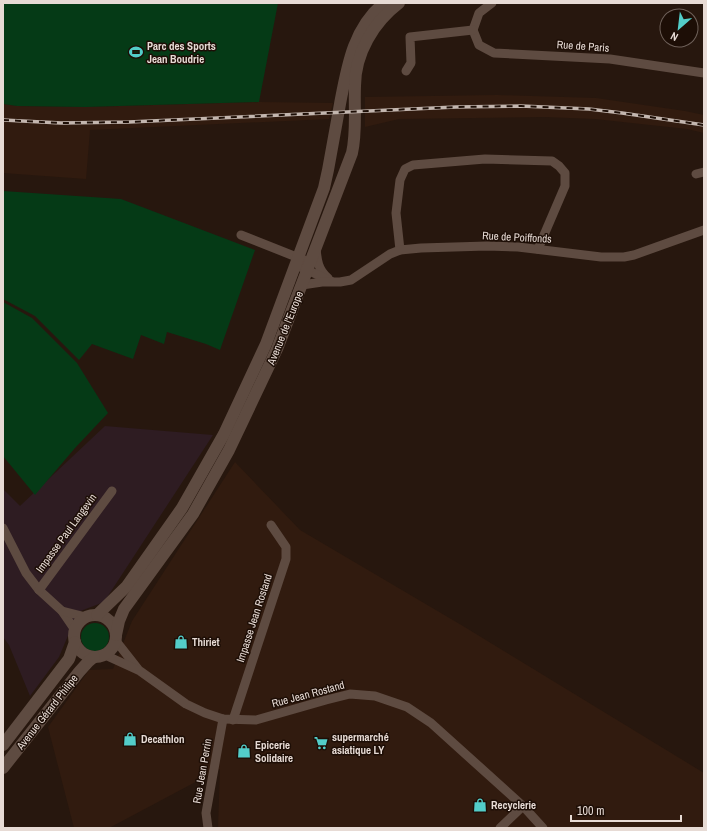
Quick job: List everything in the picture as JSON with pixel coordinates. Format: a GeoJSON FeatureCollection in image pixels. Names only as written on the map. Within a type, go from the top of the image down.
{"type":"FeatureCollection","features":[{"type":"Feature","properties":{"kind":"main road","name":"Avenue de l'Europe"},"geometry":{"type":"LineString","coordinates":[[116,638],[119,621],[124,609],[193,514],[229,450],[277,349],[352,153],[355,132],[354,85],[359,59],[364,46],[377,26],[389,11],[399,3]]}},
{"type":"Feature","properties":{"kind":"main road","name":"Avenue de l'Europe"},"geometry":{"type":"LineString","coordinates":[[91,616],[127,586],[182,508],[224,434],[253,373],[266,344],[326,178],[350,56],[361,30],[381,4]]}},
{"type":"Feature","properties":{"kind":"main road"},"geometry":{"type":"LineString","coordinates":[[91,616],[108,619],[115,629],[116,638],[114,647],[99,656],[82,653],[77,648],[75,636],[81,620],[91,616]]}},
{"type":"Feature","properties":{"kind":"main road","name":"Avenue Gérard Philipe"},"geometry":{"type":"LineString","coordinates":[[3,745],[69,659],[75,636]]}},
{"type":"Feature","properties":{"kind":"main road","name":"Avenue Gérard Philipe"},"geometry":{"type":"LineString","coordinates":[[3,768],[79,672],[88,662],[99,656]]}},
{"type":"Feature","properties":{"kind":"street"},"geometry":{"type":"LineString","coordinates":[[406,71],[411,63],[410,37],[473,30],[479,13],[492,3]]}},
{"type":"Feature","properties":{"kind":"street","name":"Rue de Paris"},"geometry":{"type":"LineString","coordinates":[[473,30],[479,45],[494,53],[610,59],[704,73]]}},
{"type":"Feature","properties":{"kind":"street"},"geometry":{"type":"LineString","coordinates":[[400,250],[396,213],[400,180],[405,169],[413,165],[486,158],[552,162],[559,166],[565,174],[565,186],[538,249]]}},
{"type":"Feature","properties":{"kind":"street","name":"Rue de Poiffonds"},"geometry":{"type":"LineString","coordinates":[[302,285],[351,280],[390,254],[400,250],[487,246],[538,249],[601,257],[624,257],[634,255],[704,230]]}},
{"type":"Feature","properties":{"kind":"street"},"geometry":{"type":"LineString","coordinates":[[241,235],[309,266],[334,282]]}},
{"type":"Feature","properties":{"kind":"street"},"geometry":{"type":"LineString","coordinates":[[316,248],[320,270],[334,282]]}},
{"type":"Feature","properties":{"kind":"street","name":"Impasse Paul Langevin"},"geometry":{"type":"LineString","coordinates":[[39,590],[112,490]]}},
{"type":"Feature","properties":{"kind":"street","name":"Impasse Jean Rostand"},"geometry":{"type":"LineString","coordinates":[[233,720],[286,559],[286,547],[271,525]]}},
{"type":"Feature","properties":{"kind":"street"},"geometry":{"type":"LineString","coordinates":[[3,528],[26,574],[39,590],[62,611],[75,636]]}},
{"type":"Feature","properties":{"kind":"street"},"geometry":{"type":"LineString","coordinates":[[62,611],[91,616]]}},
{"type":"Feature","properties":{"kind":"street","name":"Rue Jean Rostand"},"geometry":{"type":"LineString","coordinates":[[116,638],[140,671]]}},
{"type":"Feature","properties":{"kind":"street","name":"Rue Jean Rostand"},"geometry":{"type":"LineString","coordinates":[[99,656],[140,671],[186,704],[205,713],[223,719],[256,720],[350,694],[375,696],[389,700],[407,707],[431,723],[523,806],[543,828]]}},
{"type":"Feature","properties":{"kind":"street","name":"Rue Jean Perrin"},"geometry":{"type":"LineString","coordinates":[[208,828],[206,813],[223,719]]}},
{"type":"Feature","properties":{"kind":"street"},"geometry":{"type":"LineString","coordinates":[[500,828],[523,806]]}},
{"type":"Feature","properties":{"kind":"shaded area"},"geometry":{"type":"Polygon","coordinates":[[[497,95],[596,98],[685,111],[704,115],[704,133],[687,129],[595,119],[544,117],[399,119],[365,127],[365,97],[497,95]]]}},
{"type":"Feature","properties":{"kind":"shaded area"},"geometry":{"type":"Polygon","coordinates":[[[259,102],[333,103],[329,119],[90,130],[86,179],[3,173],[3,104],[17,106],[85,107],[259,102]]]}},
{"type":"Feature","properties":{"kind":"shaded area"},"geometry":{"type":"Polygon","coordinates":[[[105,426],[213,435],[104,602],[78,612],[59,657],[30,696],[9,645],[3,637],[3,489],[20,506],[105,426]]]}},
{"type":"Feature","properties":{"kind":"shaded area"},"geometry":{"type":"Polygon","coordinates":[[[235,462],[300,530],[463,626],[704,773],[704,828],[218,828],[220,769],[109,828],[74,828],[48,727],[89,670],[113,669],[132,621],[235,462]]]}},
{"type":"Feature","properties":{"kind":"green space","name":"Parc des Sports Jean Boudrie"},"geometry":{"type":"Polygon","coordinates":[[[3,3],[278,3],[259,102],[85,107],[17,106],[3,104],[3,3]]]}},
{"type":"Feature","properties":{"kind":"green space"},"geometry":{"type":"Polygon","coordinates":[[[3,191],[121,199],[255,250],[220,350],[167,332],[164,344],[141,335],[133,359],[92,344],[79,360],[35,316],[3,299],[3,191]]]}},
{"type":"Feature","properties":{"kind":"green space"},"geometry":{"type":"Polygon","coordinates":[[[3,302],[32,318],[77,363],[108,413],[75,448],[35,495],[3,456],[3,302]]]}},
{"type":"Feature","properties":{"kind":"green space"},"geometry":{"type":"Polygon","coordinates":[[[95,623],[105,627],[109,637],[105,647],[95,651],[85,647],[81,637],[85,627],[95,623]]]}},
{"type":"Feature","properties":{"kind":"railway"},"geometry":{"type":"LineString","coordinates":[[3,120],[61,123],[129,122],[456,107],[521,106],[589,109],[704,125]]}},
{"type":"Feature","properties":{"kind":"place","name":"Parc des Sports Jean Boudrie"},"geometry":{"type":"Point","coordinates":[136,52]}},
{"type":"Feature","properties":{"kind":"place","name":"Thiriet"},"geometry":{"type":"Point","coordinates":[181,642]}},
{"type":"Feature","properties":{"kind":"place","name":"Decathlon"},"geometry":{"type":"Point","coordinates":[130,739]}},
{"type":"Feature","properties":{"kind":"place","name":"supermarché asiatique LY"},"geometry":{"type":"Point","coordinates":[321,743]}},
{"type":"Feature","properties":{"kind":"place","name":"Epicerie Solidaire"},"geometry":{"type":"Point","coordinates":[244,751]}},
{"type":"Feature","properties":{"kind":"place","name":"Recyclerie"},"geometry":{"type":"Point","coordinates":[480,805]}}]}
